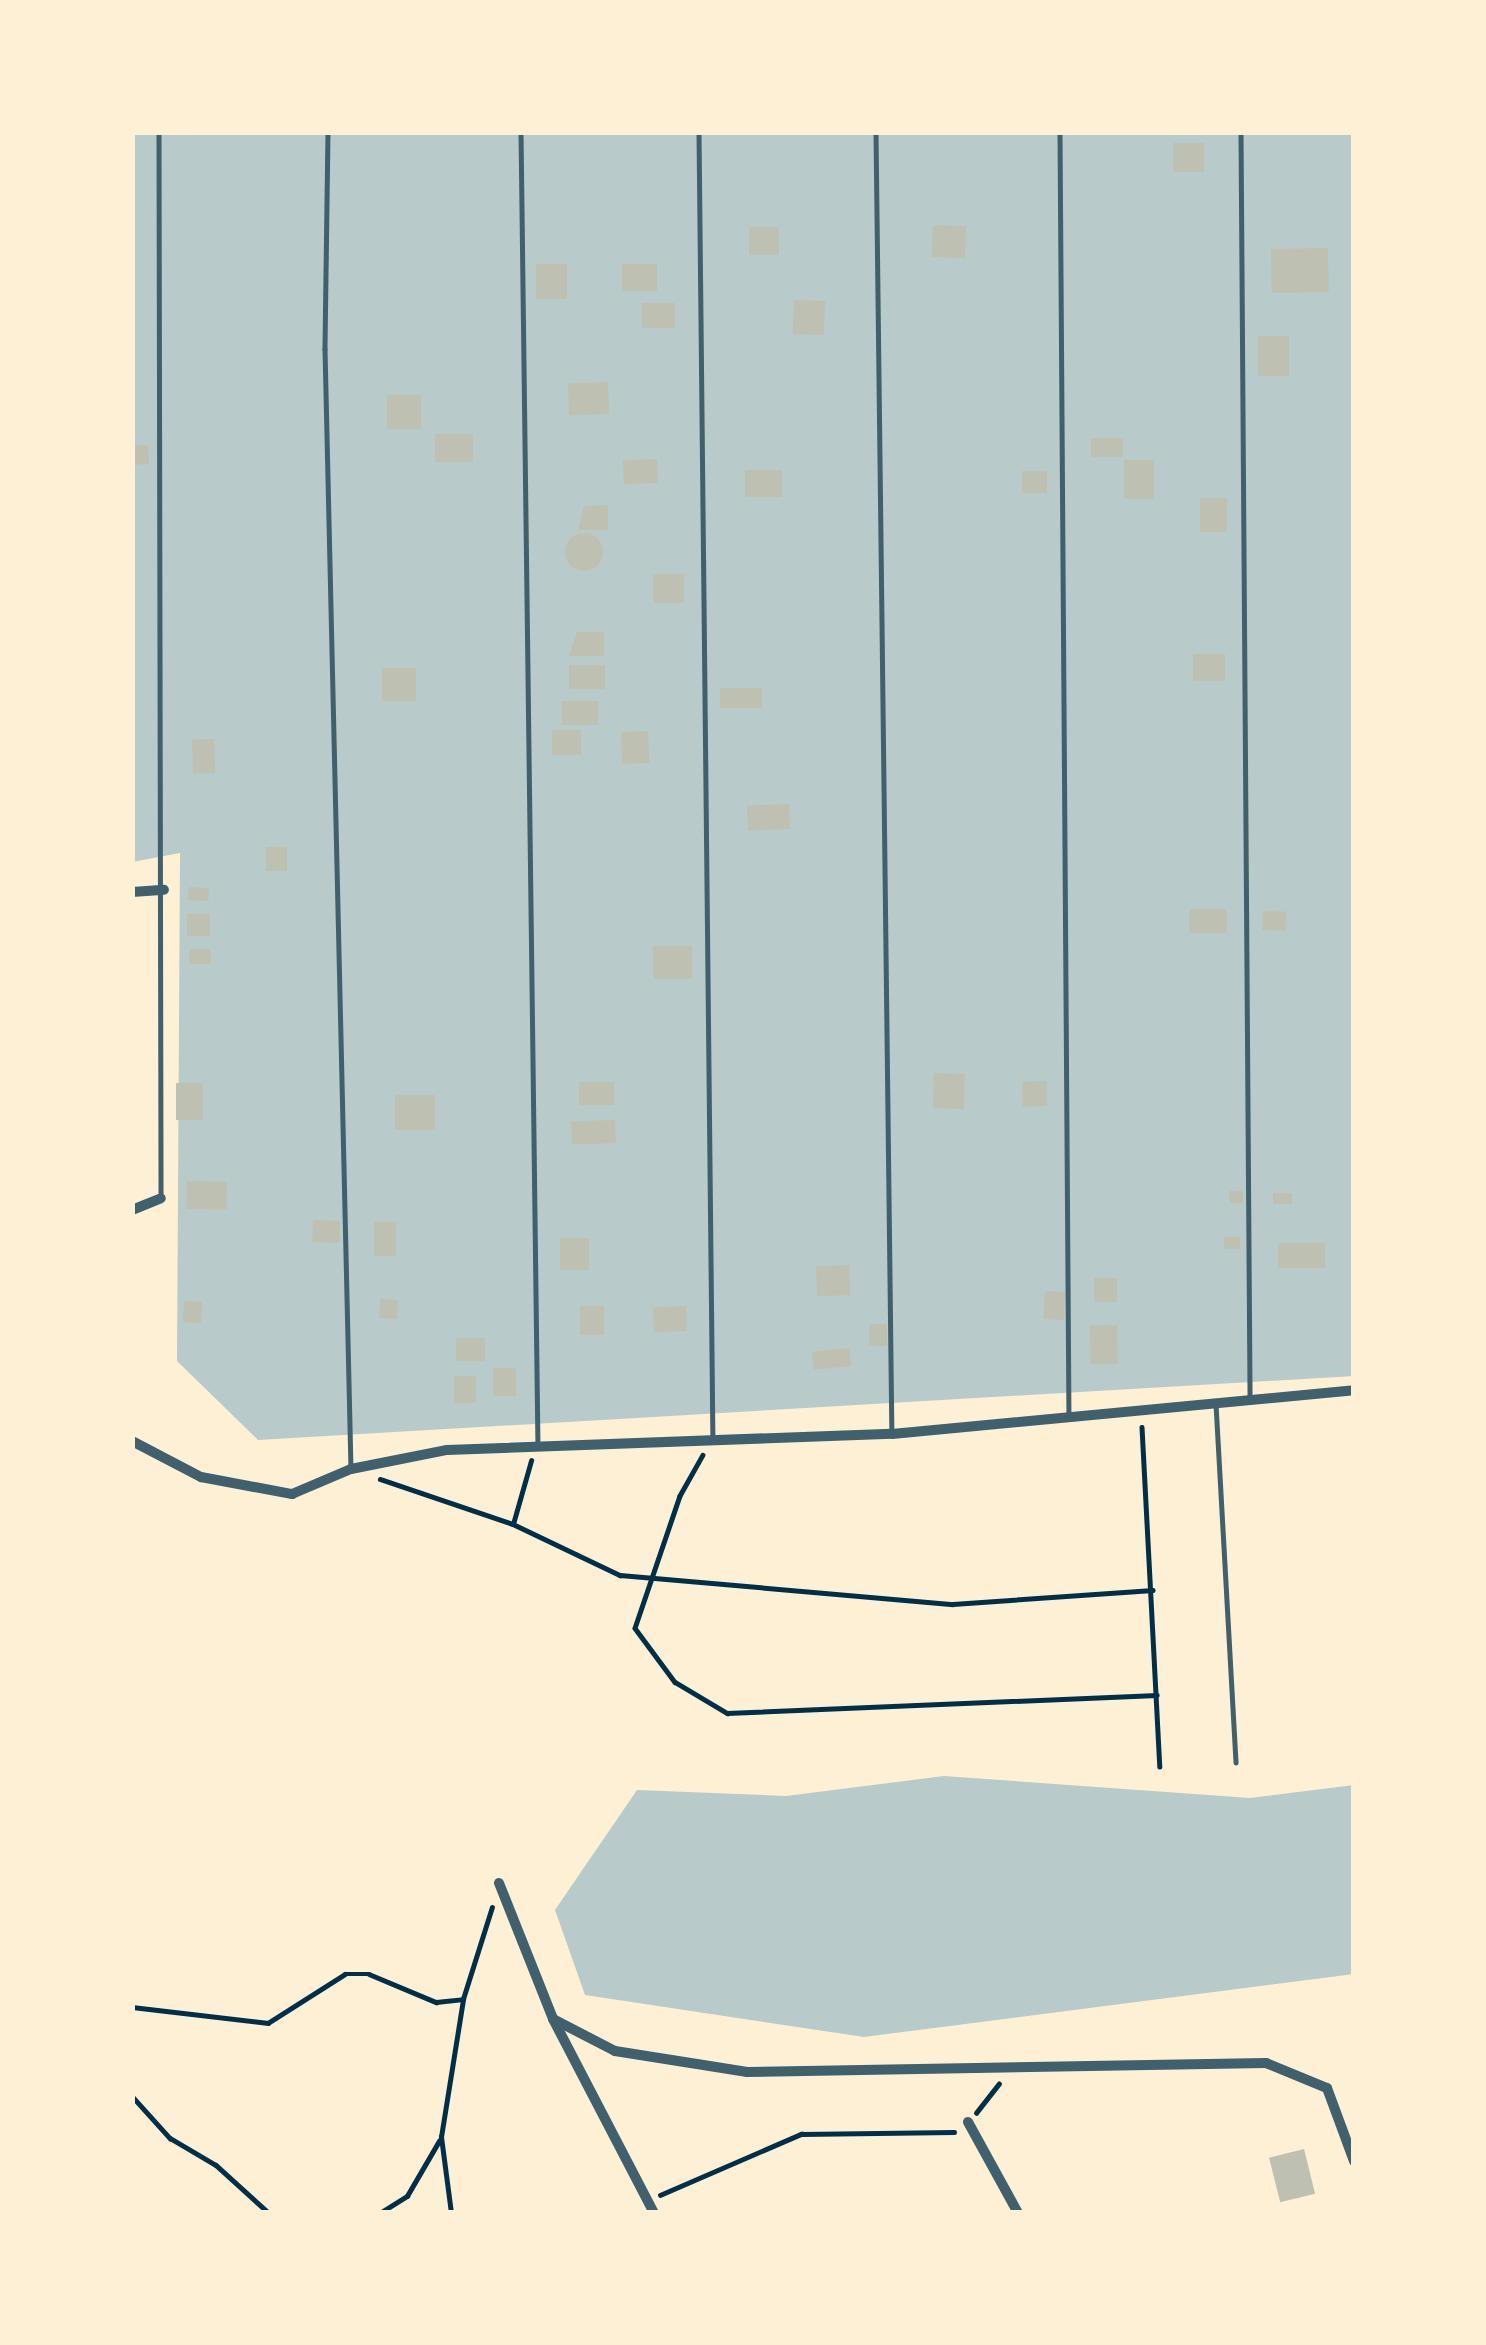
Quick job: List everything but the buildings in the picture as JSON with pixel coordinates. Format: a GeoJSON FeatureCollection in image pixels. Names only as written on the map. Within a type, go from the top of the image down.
{"type":"FeatureCollection","features":[{"type":"Feature","properties":{"kind":"street"},"geometry":{"type":"LineString","coordinates":[[132,892],[164,890]]}},
{"type":"Feature","properties":{"kind":"street"},"geometry":{"type":"LineString","coordinates":[[132,1210],[161,1198]]}},
{"type":"Feature","properties":{"kind":"street"},"geometry":{"type":"LineString","coordinates":[[132,1441],[201,1477],[292,1494],[351,1469],[447,1450],[892,1434],[1354,1390]]}},
{"type":"Feature","properties":{"kind":"street"},"geometry":{"type":"LineString","coordinates":[[499,1883],[553,2019],[653,2213]]}},
{"type":"Feature","properties":{"kind":"street"},"geometry":{"type":"LineString","coordinates":[[553,2019],[615,2051],[747,2072],[1292,2068],[1327,2089],[1354,2161]]}},
{"type":"Feature","properties":{"kind":"street"},"geometry":{"type":"LineString","coordinates":[[968,2122],[1018,2213]]}},
{"type":"Feature","properties":{"kind":"lane"},"geometry":{"type":"LineString","coordinates":[[159,132],[161,1198]]}},
{"type":"Feature","properties":{"kind":"lane"},"geometry":{"type":"LineString","coordinates":[[328,132],[325,350],[351,1469]]}},
{"type":"Feature","properties":{"kind":"lane"},"geometry":{"type":"LineString","coordinates":[[521,132],[538,1445]]}},
{"type":"Feature","properties":{"kind":"lane"},"geometry":{"type":"LineString","coordinates":[[699,132],[713,1438]]}},
{"type":"Feature","properties":{"kind":"lane"},"geometry":{"type":"LineString","coordinates":[[875,132],[892,1434]]}},
{"type":"Feature","properties":{"kind":"lane"},"geometry":{"type":"LineString","coordinates":[[1060,132],[1070,1414]]}},
{"type":"Feature","properties":{"kind":"lane"},"geometry":{"type":"LineString","coordinates":[[1241,132],[1250,1402]]}},
{"type":"Feature","properties":{"kind":"lane"},"geometry":{"type":"LineString","coordinates":[[1216,1404],[1236,1762]]}},
{"type":"Feature","properties":{"kind":"path"},"geometry":{"type":"LineString","coordinates":[[1141,1409],[1160,1767]]}},
{"type":"Feature","properties":{"kind":"path"},"geometry":{"type":"LineString","coordinates":[[713,1438],[680,1496],[635,1628],[675,1682],[727,1713],[1157,1695]]}},
{"type":"Feature","properties":{"kind":"path"},"geometry":{"type":"LineString","coordinates":[[513,1525],[516,1494],[538,1445]]}},
{"type":"Feature","properties":{"kind":"path"},"geometry":{"type":"LineString","coordinates":[[351,1469],[513,1525],[620,1575],[953,1604],[1153,1590]]}},
{"type":"Feature","properties":{"kind":"path"},"geometry":{"type":"LineString","coordinates":[[451,2213],[441,2137],[463,2000],[499,1883]]}},
{"type":"Feature","properties":{"kind":"path"},"geometry":{"type":"LineString","coordinates":[[132,2007],[268,2023],[345,1974],[369,1974],[436,2002],[463,2000]]}},
{"type":"Feature","properties":{"kind":"path"},"geometry":{"type":"LineString","coordinates":[[647,2200],[801,2134],[957,2132],[1009,2072]]}},
{"type":"Feature","properties":{"kind":"path"},"geometry":{"type":"LineString","coordinates":[[132,2096],[134,2108],[269,2213]]}},
{"type":"Feature","properties":{"kind":"path"},"geometry":{"type":"LineString","coordinates":[[380,2213],[407,2196],[441,2137]]}},
{"type":"Feature","properties":{"kind":"shaded area"},"geometry":{"type":"Polygon","coordinates":[[[132,132],[1354,132],[1354,1376],[258,1440],[177,1361],[180,853],[132,862],[132,132]]]}},
{"type":"Feature","properties":{"kind":"shaded area"},"geometry":{"type":"Polygon","coordinates":[[[944,1776],[1250,1798],[1354,1785],[1354,1974],[864,2037],[585,1995],[555,1910],[637,1790],[786,1796],[944,1776]]]}}]}
